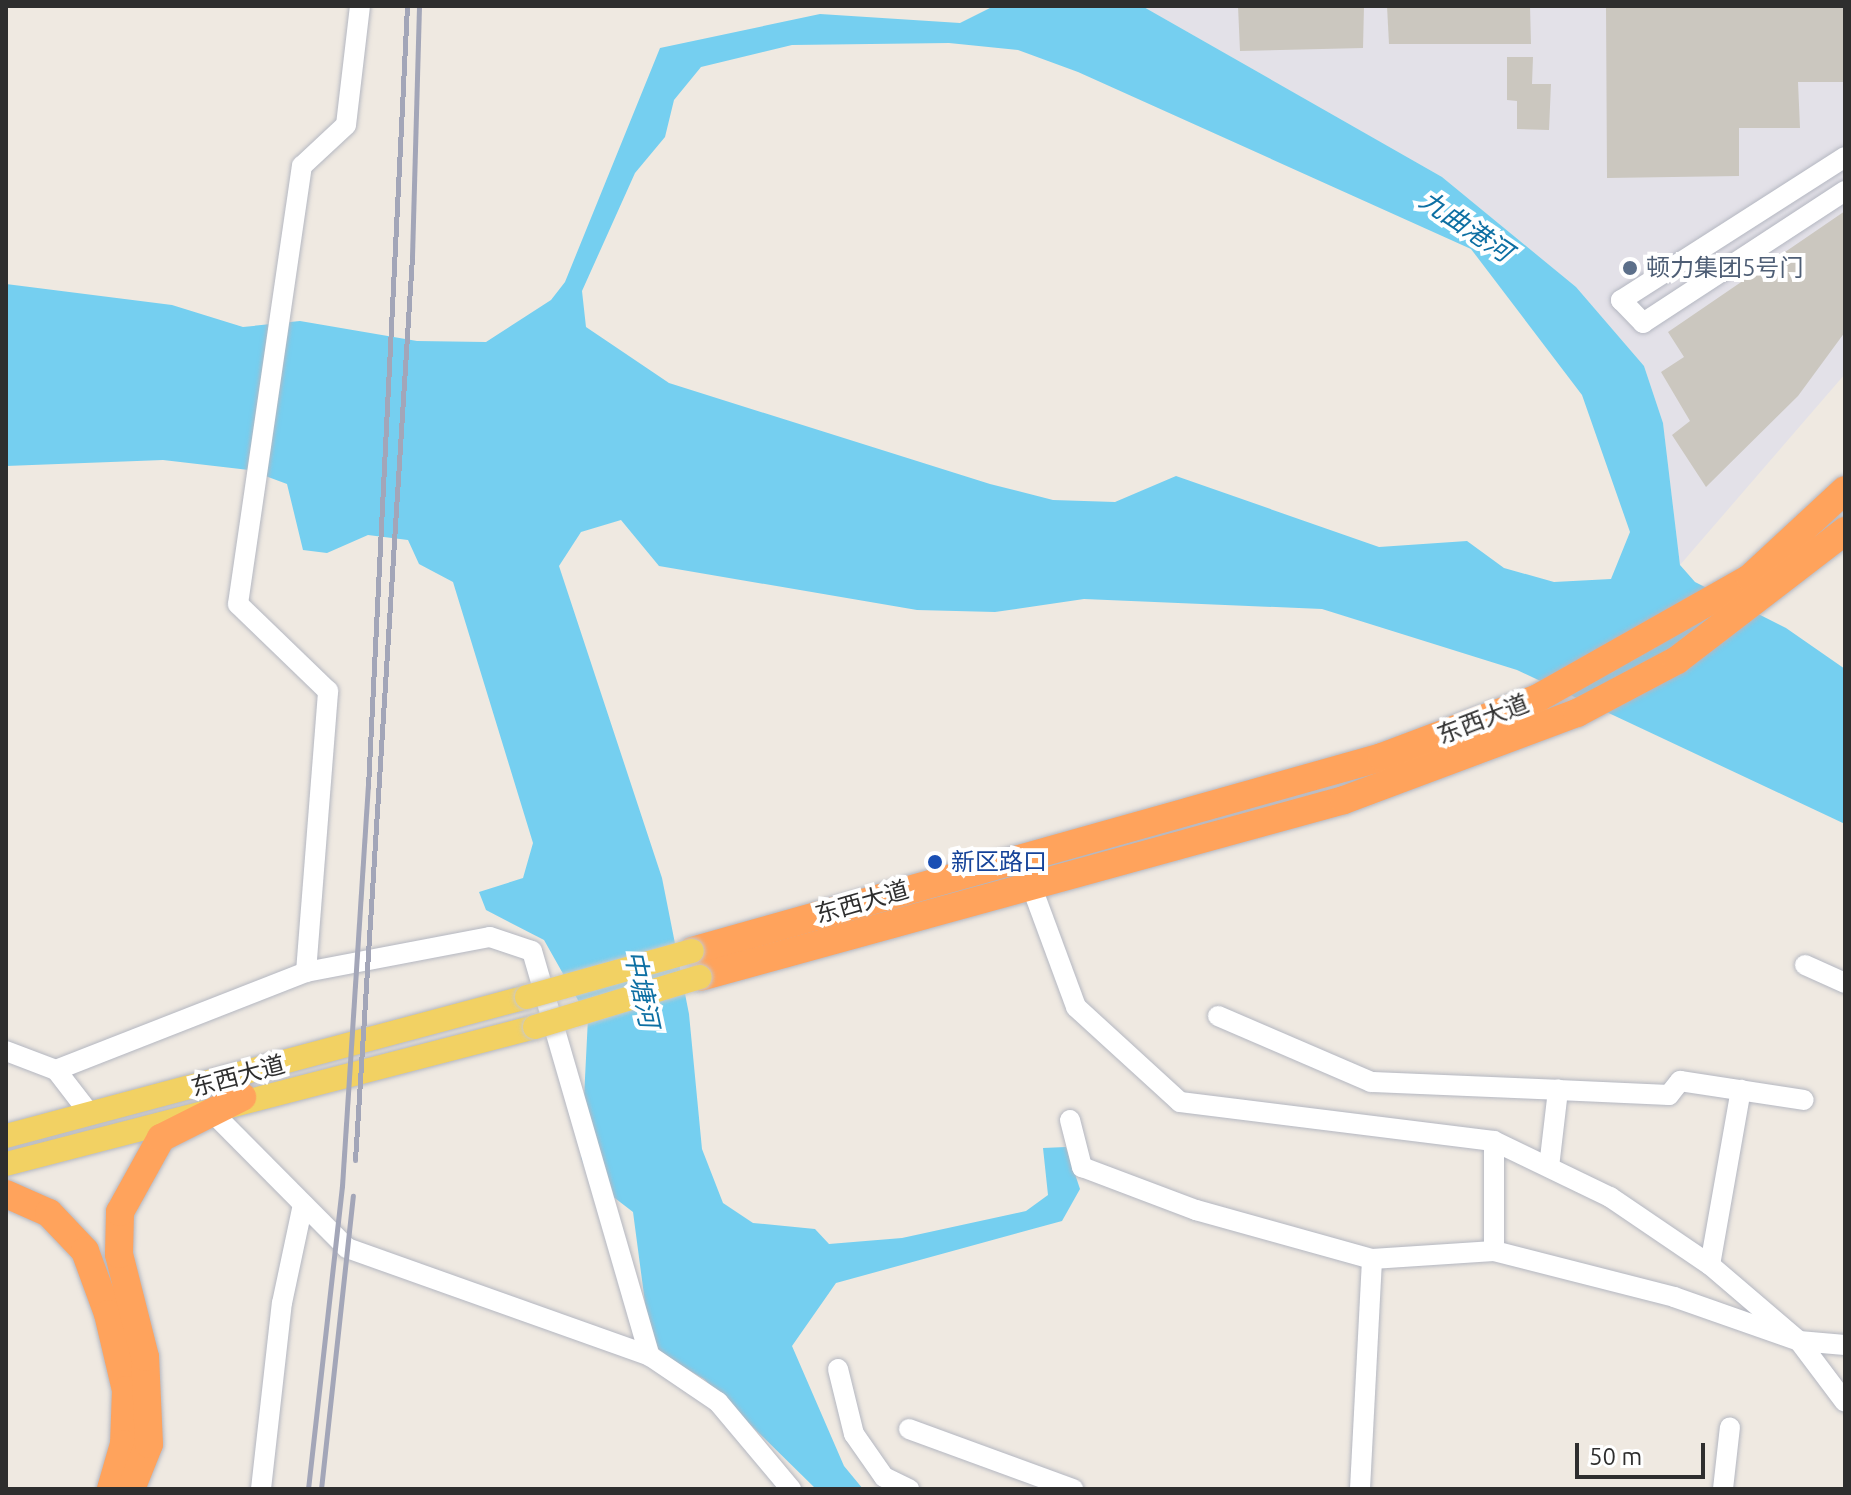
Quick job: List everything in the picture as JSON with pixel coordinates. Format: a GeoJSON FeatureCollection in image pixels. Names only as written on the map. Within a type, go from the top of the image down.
{"type":"FeatureCollection","features":[{"type":"Feature","properties":{"kind":"highway","name":"东西大道"},"geometry":{"type":"LineString","coordinates":[[696,964],[1031,886],[1344,800],[1577,713],[1677,660],[1756,589],[1845,490]]}},
{"type":"Feature","properties":{"kind":"highway","name":"东西大道"},"geometry":{"type":"LineString","coordinates":[[696,964],[1021,858],[1382,757],[1538,698],[1756,589],[1845,531]]}},
{"type":"Feature","properties":{"kind":"highway"},"geometry":{"type":"LineString","coordinates":[[131,1489],[149,1444],[145,1357],[119,1254],[120,1212],[161,1138],[242,1097]]}},
{"type":"Feature","properties":{"kind":"highway"},"geometry":{"type":"LineString","coordinates":[[6,1194],[49,1213],[85,1251],[108,1314],[126,1390],[124,1444],[111,1489]]}},
{"type":"Feature","properties":{"kind":"main road","name":"东西大道"},"geometry":{"type":"LineString","coordinates":[[6,1136],[527,997],[696,964]]}},
{"type":"Feature","properties":{"kind":"main road","name":"东西大道"},"geometry":{"type":"LineString","coordinates":[[6,1164],[242,1097],[535,1027],[696,964]]}},
{"type":"Feature","properties":{"kind":"street"},"geometry":{"type":"LineString","coordinates":[[306,972],[328,691],[238,604],[302,166],[346,125],[360,6]]}},
{"type":"Feature","properties":{"kind":"street"},"geometry":{"type":"LineString","coordinates":[[1845,157],[1621,300],[1643,323],[1845,191]]}},
{"type":"Feature","properties":{"kind":"street"},"geometry":{"type":"LineString","coordinates":[[1021,858],[1076,1007],[1180,1102],[1494,1141],[1610,1197],[1710,1265],[1799,1341],[1845,1402]]}},
{"type":"Feature","properties":{"kind":"street"},"geometry":{"type":"LineString","coordinates":[[56,1070],[306,972],[490,937],[532,951],[650,1356]]}},
{"type":"Feature","properties":{"kind":"street"},"geometry":{"type":"LineString","coordinates":[[1805,965],[1845,983]]}},
{"type":"Feature","properties":{"kind":"street"},"geometry":{"type":"LineString","coordinates":[[1218,1016],[1371,1082],[1669,1095],[1680,1081],[1804,1100]]}},
{"type":"Feature","properties":{"kind":"street"},"geometry":{"type":"LineString","coordinates":[[6,1051],[56,1070],[90,1114]]}},
{"type":"Feature","properties":{"kind":"street"},"geometry":{"type":"LineString","coordinates":[[1549,1167],[1558,1090]]}},
{"type":"Feature","properties":{"kind":"street"},"geometry":{"type":"LineString","coordinates":[[1710,1265],[1741,1090]]}},
{"type":"Feature","properties":{"kind":"street"},"geometry":{"type":"LineString","coordinates":[[212,1112],[347,1248],[650,1356],[718,1402],[791,1489]]}},
{"type":"Feature","properties":{"kind":"street"},"geometry":{"type":"LineString","coordinates":[[1070,1120],[1082,1167],[1196,1210],[1372,1259],[1494,1251],[1674,1297],[1799,1341],[1845,1345]]}},
{"type":"Feature","properties":{"kind":"street"},"geometry":{"type":"LineString","coordinates":[[1494,1141],[1494,1251]]}},
{"type":"Feature","properties":{"kind":"street"},"geometry":{"type":"LineString","coordinates":[[261,1489],[282,1303],[303,1204]]}},
{"type":"Feature","properties":{"kind":"street"},"geometry":{"type":"LineString","coordinates":[[1360,1489],[1372,1259]]}},
{"type":"Feature","properties":{"kind":"street"},"geometry":{"type":"LineString","coordinates":[[838,1369],[854,1434],[884,1477],[909,1489]]}},
{"type":"Feature","properties":{"kind":"street"},"geometry":{"type":"LineString","coordinates":[[1723,1489],[1730,1427]]}},
{"type":"Feature","properties":{"kind":"street"},"geometry":{"type":"LineString","coordinates":[[909,1429],[1073,1489]]}},
{"type":"Feature","properties":{"kind":"shaded area"},"geometry":{"type":"Polygon","coordinates":[[[1142,6],[1845,6],[1845,374],[1680,565],[1663,423],[1644,366],[1576,287],[1442,177],[1142,6]]]}},
{"type":"Feature","properties":{"kind":"water"},"geometry":{"type":"Polygon","coordinates":[[[994,6],[1142,6],[1442,177],[1576,287],[1644,366],[1663,423],[1680,565],[1695,582],[1786,628],[1845,669],[1845,824],[1517,670],[1322,609],[1084,599],[995,612],[917,610],[659,566],[621,520],[581,532],[559,566],[662,878],[689,1014],[702,1149],[723,1203],[753,1223],[815,1229],[829,1244],[902,1238],[1026,1211],[1048,1195],[1043,1148],[1066,1147],[1080,1189],[1062,1221],[836,1283],[792,1346],[844,1466],[863,1489],[816,1489],[704,1379],[651,1348],[633,1212],[590,1179],[581,1158],[588,1018],[544,940],[486,910],[479,892],[523,878],[533,843],[453,582],[419,564],[408,540],[368,535],[327,553],[303,550],[287,484],[249,470],[163,460],[6,466],[6,284],[172,305],[243,327],[300,321],[417,341],[486,342],[551,300],[565,282],[660,48],[820,14],[960,23],[994,6]],[[949,43],[792,45],[701,67],[674,100],[665,137],[635,173],[582,291],[586,327],[669,383],[990,484],[1053,500],[1115,502],[1176,476],[1379,547],[1467,541],[1504,568],[1554,582],[1611,579],[1630,532],[1582,395],[1471,249],[1078,72],[1018,50],[949,43]]]}},
{"type":"Feature","properties":{"kind":"building"},"geometry":{"type":"Polygon","coordinates":[[[1238,6],[1364,6],[1363,48],[1240,51],[1238,6]]]}},
{"type":"Feature","properties":{"kind":"building"},"geometry":{"type":"Polygon","coordinates":[[[1387,6],[1530,6],[1531,44],[1389,44],[1387,6]]]}},
{"type":"Feature","properties":{"kind":"building"},"geometry":{"type":"Polygon","coordinates":[[[1606,6],[1845,6],[1845,82],[1798,82],[1800,128],[1739,128],[1739,176],[1607,178],[1606,6]]]}},
{"type":"Feature","properties":{"kind":"building"},"geometry":{"type":"Polygon","coordinates":[[[1507,57],[1533,57],[1532,84],[1551,84],[1549,130],[1517,129],[1517,101],[1507,100],[1507,57]]]}},
{"type":"Feature","properties":{"kind":"building"},"geometry":{"type":"Polygon","coordinates":[[[1845,211],[1845,332],[1798,396],[1706,487],[1672,435],[1690,421],[1661,372],[1684,357],[1668,332],[1845,211]]]}},
{"type":"Feature","properties":{"kind":"railway"},"geometry":{"type":"LineString","coordinates":[[308,1489],[342,1186],[368,787],[407,6]]}},
{"type":"Feature","properties":{"kind":"railway"},"geometry":{"type":"LineString","coordinates":[[355,1160],[412,257],[419,6]]}},
{"type":"Feature","properties":{"kind":"railway"},"geometry":{"type":"LineString","coordinates":[[321,1489],[353,1196]]}},
{"type":"Feature","properties":{"kind":"place","name":"顿力集团5号门"},"geometry":{"type":"Point","coordinates":[1630,268]}},
{"type":"Feature","properties":{"kind":"place","name":"新区路口"},"geometry":{"type":"Point","coordinates":[935,862]}},
{"type":"Feature","properties":{"kind":"water label","name":"九曲港河"},"geometry":{"type":"Point","coordinates":[1466,226]}},
{"type":"Feature","properties":{"kind":"water label","name":"中塘河"},"geometry":{"type":"Point","coordinates":[642,989]}}]}
